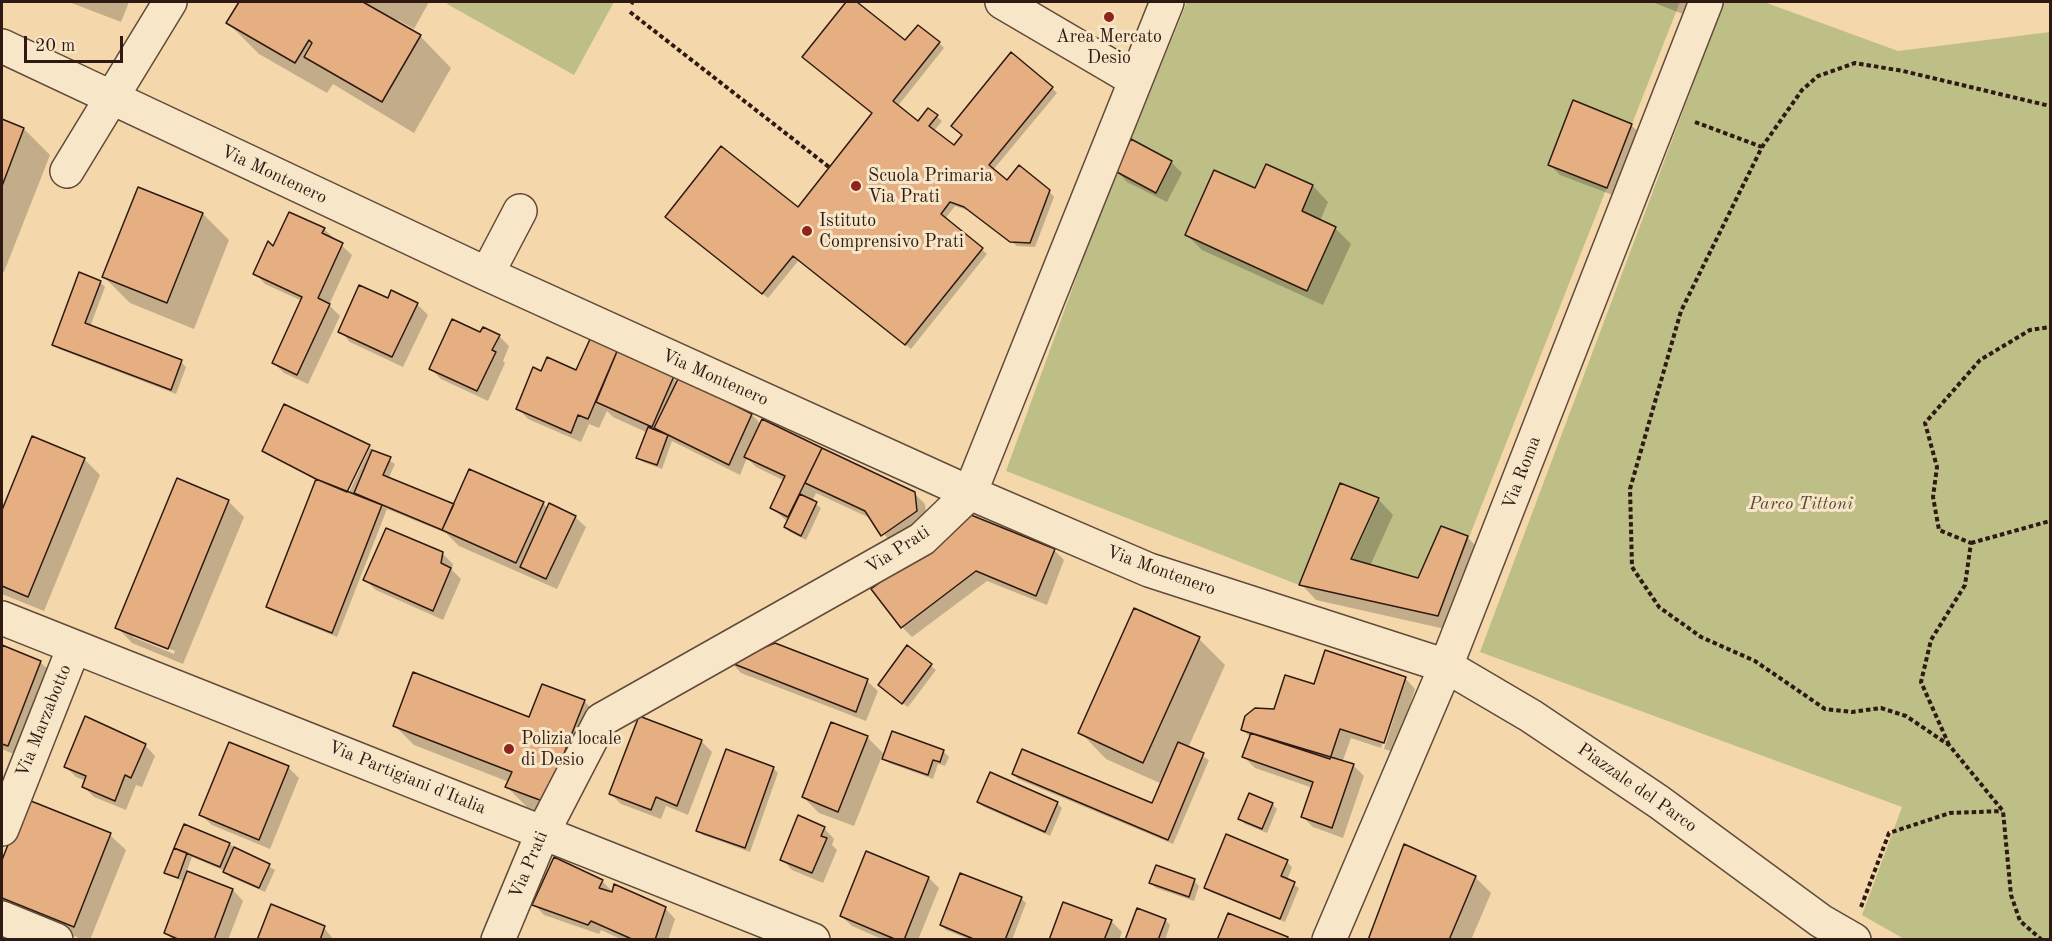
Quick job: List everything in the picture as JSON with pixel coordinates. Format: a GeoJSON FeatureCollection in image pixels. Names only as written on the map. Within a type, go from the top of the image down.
{"type":"FeatureCollection","features":[{"type":"Feature","properties":{"kind":"street"},"geometry":{"type":"LineString","coordinates":[[67,171],[170,2]]}},
{"type":"Feature","properties":{"kind":"street"},"geometry":{"type":"LineString","coordinates":[[1002,2],[1135,80]]}},
{"type":"Feature","properties":{"kind":"street","name":"Via Prati"},"geometry":{"type":"LineString","coordinates":[[498,939],[543,832],[601,720],[922,539],[970,493],[1167,2]]}},
{"type":"Feature","properties":{"kind":"street","name":"Via Roma"},"geometry":{"type":"LineString","coordinates":[[1329,939],[1446,666],[1706,2]]}},
{"type":"Feature","properties":{"kind":"street","name":"Via Montenero"},"geometry":{"type":"LineString","coordinates":[[2,46],[487,274],[970,493],[1149,570],[1446,666]]}},
{"type":"Feature","properties":{"kind":"street"},"geometry":{"type":"LineString","coordinates":[[487,274],[520,211]]}},
{"type":"Feature","properties":{"kind":"street","name":"Via Partigiani d'Italia"},"geometry":{"type":"LineString","coordinates":[[2,618],[813,939]]}},
{"type":"Feature","properties":{"kind":"street","name":"Via Marzabotto"},"geometry":{"type":"LineString","coordinates":[[2,829],[74,647]]}},
{"type":"Feature","properties":{"kind":"street","name":"Piazzale del Parco"},"geometry":{"type":"LineString","coordinates":[[1446,666],[1532,716],[1659,801],[1817,930],[1856,926]]}},
{"type":"Feature","properties":{"kind":"street"},"geometry":{"type":"LineString","coordinates":[[2,918],[56,939]]}},
{"type":"Feature","properties":{"kind":"path"},"geometry":{"type":"LineString","coordinates":[[630,12],[829,167]]}},
{"type":"Feature","properties":{"kind":"path"},"geometry":{"type":"LineString","coordinates":[[1949,745],[1906,716],[1881,708],[1852,712],[1825,709],[1755,662],[1701,637],[1659,607],[1632,567],[1630,489],[1681,311],[1762,147],[1802,90],[1818,76],[1855,63],[1903,71],[2050,106]]}},
{"type":"Feature","properties":{"kind":"path"},"geometry":{"type":"LineString","coordinates":[[1664,110],[1762,147]]}},
{"type":"Feature","properties":{"kind":"path"},"geometry":{"type":"LineString","coordinates":[[2050,327],[2030,330],[1980,360],[1925,423],[1936,467],[1933,497],[1939,530],[1971,543],[2050,521]]}},
{"type":"Feature","properties":{"kind":"path"},"geometry":{"type":"LineString","coordinates":[[1971,543],[1965,585],[1930,640],[1921,682],[1949,745],[2003,811],[2011,896],[2020,921],[2042,939]]}},
{"type":"Feature","properties":{"kind":"path"},"geometry":{"type":"LineString","coordinates":[[1856,926],[1889,833],[1892,834],[1950,813],[2003,811]]}},
{"type":"Feature","properties":{"kind":"green space"},"geometry":{"type":"Polygon","coordinates":[[[448,2],[614,2],[574,75],[447,4],[448,2]]]}},
{"type":"Feature","properties":{"kind":"green space"},"geometry":{"type":"Polygon","coordinates":[[[1187,2],[1680,2],[1438,616],[1299,585],[1006,471],[1115,171],[1131,139],[1187,2]]]}},
{"type":"Feature","properties":{"kind":"green space","name":"Parco Tittoni"},"geometry":{"type":"Polygon","coordinates":[[[1724,2],[1764,2],[1898,51],[2050,32],[2050,939],[1904,939],[1862,915],[1902,807],[1480,652],[1724,2]]]}},
{"type":"Feature","properties":{"kind":"building"},"geometry":{"type":"Polygon","coordinates":[[[239,2],[363,2],[421,35],[382,102],[304,57],[312,43],[309,40],[295,63],[226,23],[239,2]]]}},
{"type":"Feature","properties":{"kind":"building"},"geometry":{"type":"Polygon","coordinates":[[[846,2],[857,2],[905,40],[918,25],[940,42],[893,101],[918,121],[928,108],[938,115],[929,126],[954,145],[962,135],[951,126],[1011,52],[1053,87],[989,165],[1007,180],[1019,165],[1050,190],[1030,243],[1010,242],[964,207],[950,202],[941,214],[983,248],[905,345],[793,256],[762,294],[665,217],[721,146],[798,207],[872,113],[802,57],[846,2]]]}},
{"type":"Feature","properties":{"kind":"building"},"geometry":{"type":"Polygon","coordinates":[[[1573,100],[1632,124],[1607,188],[1548,165],[1573,100]]]}},
{"type":"Feature","properties":{"kind":"building"},"geometry":{"type":"Polygon","coordinates":[[[2,119],[24,128],[2,186],[2,119]]]}},
{"type":"Feature","properties":{"kind":"building"},"geometry":{"type":"Polygon","coordinates":[[[1131,139],[1172,161],[1156,193],[1115,171],[1131,139]]]}},
{"type":"Feature","properties":{"kind":"building"},"geometry":{"type":"Polygon","coordinates":[[[1266,164],[1313,185],[1302,211],[1336,227],[1307,291],[1185,235],[1214,170],[1255,188],[1266,164]]]}},
{"type":"Feature","properties":{"kind":"building"},"geometry":{"type":"Polygon","coordinates":[[[138,187],[203,213],[167,303],[102,277],[138,187]]]}},
{"type":"Feature","properties":{"kind":"building"},"geometry":{"type":"Polygon","coordinates":[[[289,212],[325,228],[322,233],[343,243],[318,298],[330,304],[297,375],[272,363],[302,297],[253,274],[268,241],[273,246],[289,212]]]}},
{"type":"Feature","properties":{"kind":"building"},"geometry":{"type":"Polygon","coordinates":[[[79,272],[101,281],[85,323],[182,360],[171,390],[52,345],[79,272]]]}},
{"type":"Feature","properties":{"kind":"building"},"geometry":{"type":"Polygon","coordinates":[[[359,285],[388,298],[391,290],[418,303],[392,357],[338,332],[359,285]]]}},
{"type":"Feature","properties":{"kind":"building"},"geometry":{"type":"Polygon","coordinates":[[[452,319],[480,332],[483,327],[500,335],[492,350],[496,352],[477,391],[429,369],[452,319]]]}},
{"type":"Feature","properties":{"kind":"building"},"geometry":{"type":"Polygon","coordinates":[[[591,337],[618,349],[588,419],[578,415],[571,433],[516,409],[533,367],[541,371],[547,357],[576,370],[591,337]]]}},
{"type":"Feature","properties":{"kind":"building"},"geometry":{"type":"Polygon","coordinates":[[[618,349],[674,376],[652,427],[596,402],[618,349]]]}},
{"type":"Feature","properties":{"kind":"building"},"geometry":{"type":"Polygon","coordinates":[[[679,377],[752,414],[729,465],[654,428],[679,377]]]}},
{"type":"Feature","properties":{"kind":"building"},"geometry":{"type":"Polygon","coordinates":[[[284,404],[370,445],[347,492],[262,451],[284,404]]]}},
{"type":"Feature","properties":{"kind":"building"},"geometry":{"type":"Polygon","coordinates":[[[762,419],[822,448],[788,517],[770,508],[785,476],[744,457],[762,419]]]}},
{"type":"Feature","properties":{"kind":"building"},"geometry":{"type":"Polygon","coordinates":[[[648,427],[668,435],[657,465],[636,458],[648,427]]]}},
{"type":"Feature","properties":{"kind":"building"},"geometry":{"type":"Polygon","coordinates":[[[32,436],[85,458],[28,597],[2,586],[2,510],[32,436]]]}},
{"type":"Feature","properties":{"kind":"building"},"geometry":{"type":"Polygon","coordinates":[[[822,448],[915,492],[917,511],[881,536],[865,511],[805,483],[822,448]]]}},
{"type":"Feature","properties":{"kind":"building"},"geometry":{"type":"Polygon","coordinates":[[[372,450],[391,457],[383,475],[454,504],[442,530],[354,493],[372,450]]]}},
{"type":"Feature","properties":{"kind":"building"},"geometry":{"type":"Polygon","coordinates":[[[469,469],[544,502],[516,563],[442,530],[469,469]]]}},
{"type":"Feature","properties":{"kind":"building"},"geometry":{"type":"Polygon","coordinates":[[[177,478],[229,500],[168,649],[115,628],[177,478]]]}},
{"type":"Feature","properties":{"kind":"building"},"geometry":{"type":"Polygon","coordinates":[[[316,479],[382,505],[332,633],[266,607],[316,479]]]}},
{"type":"Feature","properties":{"kind":"building"},"geometry":{"type":"Polygon","coordinates":[[[1340,483],[1379,498],[1351,559],[1418,578],[1441,526],[1468,536],[1438,616],[1299,585],[1340,483]]]}},
{"type":"Feature","properties":{"kind":"building"},"geometry":{"type":"Polygon","coordinates":[[[800,494],[817,502],[801,536],[784,527],[800,494]]]}},
{"type":"Feature","properties":{"kind":"building"},"geometry":{"type":"Polygon","coordinates":[[[549,503],[576,516],[546,579],[520,567],[549,503]]]}},
{"type":"Feature","properties":{"kind":"building"},"geometry":{"type":"Polygon","coordinates":[[[971,515],[1055,549],[1036,596],[976,571],[901,628],[871,589],[971,515]]]}},
{"type":"Feature","properties":{"kind":"building"},"geometry":{"type":"Polygon","coordinates":[[[386,528],[443,552],[441,563],[451,568],[433,611],[363,580],[386,528]]]}},
{"type":"Feature","properties":{"kind":"building"},"geometry":{"type":"Polygon","coordinates":[[[1134,608],[1200,637],[1143,763],[1078,733],[1134,608]]]}},
{"type":"Feature","properties":{"kind":"building"},"geometry":{"type":"Polygon","coordinates":[[[775,643],[868,679],[856,712],[729,662],[775,643]]]}},
{"type":"Feature","properties":{"kind":"building"},"geometry":{"type":"Polygon","coordinates":[[[2,645],[41,661],[8,746],[2,744],[2,645]]]}},
{"type":"Feature","properties":{"kind":"building"},"geometry":{"type":"Polygon","coordinates":[[[907,645],[932,664],[902,704],[878,685],[907,645]]]}},
{"type":"Feature","properties":{"kind":"building"},"geometry":{"type":"Polygon","coordinates":[[[1325,650],[1406,677],[1384,743],[1340,729],[1330,759],[1241,730],[1245,716],[1255,708],[1274,709],[1285,675],[1314,684],[1325,650]]]}},
{"type":"Feature","properties":{"kind":"building","name":"Polizia locale di Desio"},"geometry":{"type":"Polygon","coordinates":[[[413,672],[529,717],[542,684],[585,700],[545,802],[505,787],[512,772],[393,726],[413,672]]]}},
{"type":"Feature","properties":{"kind":"building"},"geometry":{"type":"Polygon","coordinates":[[[85,716],[146,744],[131,778],[125,775],[115,801],[82,787],[86,776],[64,767],[85,716]]]}},
{"type":"Feature","properties":{"kind":"building"},"geometry":{"type":"Polygon","coordinates":[[[639,716],[702,740],[677,806],[656,797],[651,810],[609,794],[639,716]]]}},
{"type":"Feature","properties":{"kind":"building"},"geometry":{"type":"Polygon","coordinates":[[[831,722],[868,736],[838,812],[802,797],[831,722]]]}},
{"type":"Feature","properties":{"kind":"building"},"geometry":{"type":"Polygon","coordinates":[[[892,731],[944,750],[940,762],[933,760],[928,775],[882,759],[892,731]]]}},
{"type":"Feature","properties":{"kind":"building"},"geometry":{"type":"Polygon","coordinates":[[[1251,733],[1354,764],[1332,828],[1301,817],[1313,782],[1242,757],[1251,733]]]}},
{"type":"Feature","properties":{"kind":"building"},"geometry":{"type":"Polygon","coordinates":[[[229,742],[289,766],[259,840],[199,815],[229,742]]]}},
{"type":"Feature","properties":{"kind":"building"},"geometry":{"type":"Polygon","coordinates":[[[1178,742],[1204,753],[1168,840],[1012,774],[1022,749],[1152,803],[1178,742]]]}},
{"type":"Feature","properties":{"kind":"building"},"geometry":{"type":"Polygon","coordinates":[[[726,749],[774,767],[745,848],[696,831],[726,749]]]}},
{"type":"Feature","properties":{"kind":"building"},"geometry":{"type":"Polygon","coordinates":[[[990,772],[1058,802],[1045,832],[977,802],[990,772]]]}},
{"type":"Feature","properties":{"kind":"building"},"geometry":{"type":"Polygon","coordinates":[[[1249,793],[1273,803],[1262,829],[1238,819],[1249,793]]]}},
{"type":"Feature","properties":{"kind":"building"},"geometry":{"type":"Polygon","coordinates":[[[26,799],[111,833],[74,927],[2,898],[2,860],[26,799]]]}},
{"type":"Feature","properties":{"kind":"building"},"geometry":{"type":"Polygon","coordinates":[[[798,815],[825,827],[821,836],[827,838],[812,873],[780,860],[798,815]]]}},
{"type":"Feature","properties":{"kind":"building"},"geometry":{"type":"Polygon","coordinates":[[[184,824],[230,843],[220,867],[174,848],[184,824]]]}},
{"type":"Feature","properties":{"kind":"building"},"geometry":{"type":"Polygon","coordinates":[[[1226,834],[1288,860],[1281,876],[1295,882],[1280,919],[1204,888],[1226,834]]]}},
{"type":"Feature","properties":{"kind":"building"},"geometry":{"type":"Polygon","coordinates":[[[1404,844],[1476,876],[1449,940],[1368,940],[1404,844]]]}},
{"type":"Feature","properties":{"kind":"building"},"geometry":{"type":"Polygon","coordinates":[[[234,847],[270,864],[259,888],[223,872],[234,847]]]}},
{"type":"Feature","properties":{"kind":"building"},"geometry":{"type":"Polygon","coordinates":[[[174,848],[187,853],[178,878],[164,873],[174,848]]]}},
{"type":"Feature","properties":{"kind":"building"},"geometry":{"type":"Polygon","coordinates":[[[866,851],[929,877],[904,940],[897,940],[840,916],[866,851]]]}},
{"type":"Feature","properties":{"kind":"building"},"geometry":{"type":"Polygon","coordinates":[[[554,857],[603,880],[599,888],[612,892],[614,884],[666,907],[655,940],[634,940],[591,921],[588,925],[532,905],[554,857]]]}},
{"type":"Feature","properties":{"kind":"building"},"geometry":{"type":"Polygon","coordinates":[[[1156,865],[1195,879],[1189,897],[1149,883],[1156,865]]]}},
{"type":"Feature","properties":{"kind":"building"},"geometry":{"type":"Polygon","coordinates":[[[187,871],[233,889],[214,940],[180,940],[164,933],[187,871]]]}},
{"type":"Feature","properties":{"kind":"building"},"geometry":{"type":"Polygon","coordinates":[[[960,873],[1022,897],[1005,940],[976,940],[940,925],[960,873]]]}},
{"type":"Feature","properties":{"kind":"building"},"geometry":{"type":"Polygon","coordinates":[[[1063,902],[1112,920],[1104,940],[1049,940],[1063,902]]]}},
{"type":"Feature","properties":{"kind":"building"},"geometry":{"type":"Polygon","coordinates":[[[271,904],[325,926],[320,940],[257,940],[271,904]]]}},
{"type":"Feature","properties":{"kind":"building"},"geometry":{"type":"Polygon","coordinates":[[[1137,908],[1166,919],[1158,940],[1125,940],[1137,908]]]}},
{"type":"Feature","properties":{"kind":"building"},"geometry":{"type":"Polygon","coordinates":[[[1228,913],[1288,937],[1287,940],[1217,940],[1228,913]]]}},
{"type":"Feature","properties":{"kind":"place","name":"Area Mercato Desio"},"geometry":{"type":"Point","coordinates":[1109,17]}},
{"type":"Feature","properties":{"kind":"place","name":"Scuola Primaria Via Prati"},"geometry":{"type":"Point","coordinates":[856,186]}},
{"type":"Feature","properties":{"kind":"place","name":"Istituto Comprensivo Prati"},"geometry":{"type":"Point","coordinates":[807,231]}},
{"type":"Feature","properties":{"kind":"place","name":"Polizia locale di Desio"},"geometry":{"type":"Point","coordinates":[509,749]}}]}
